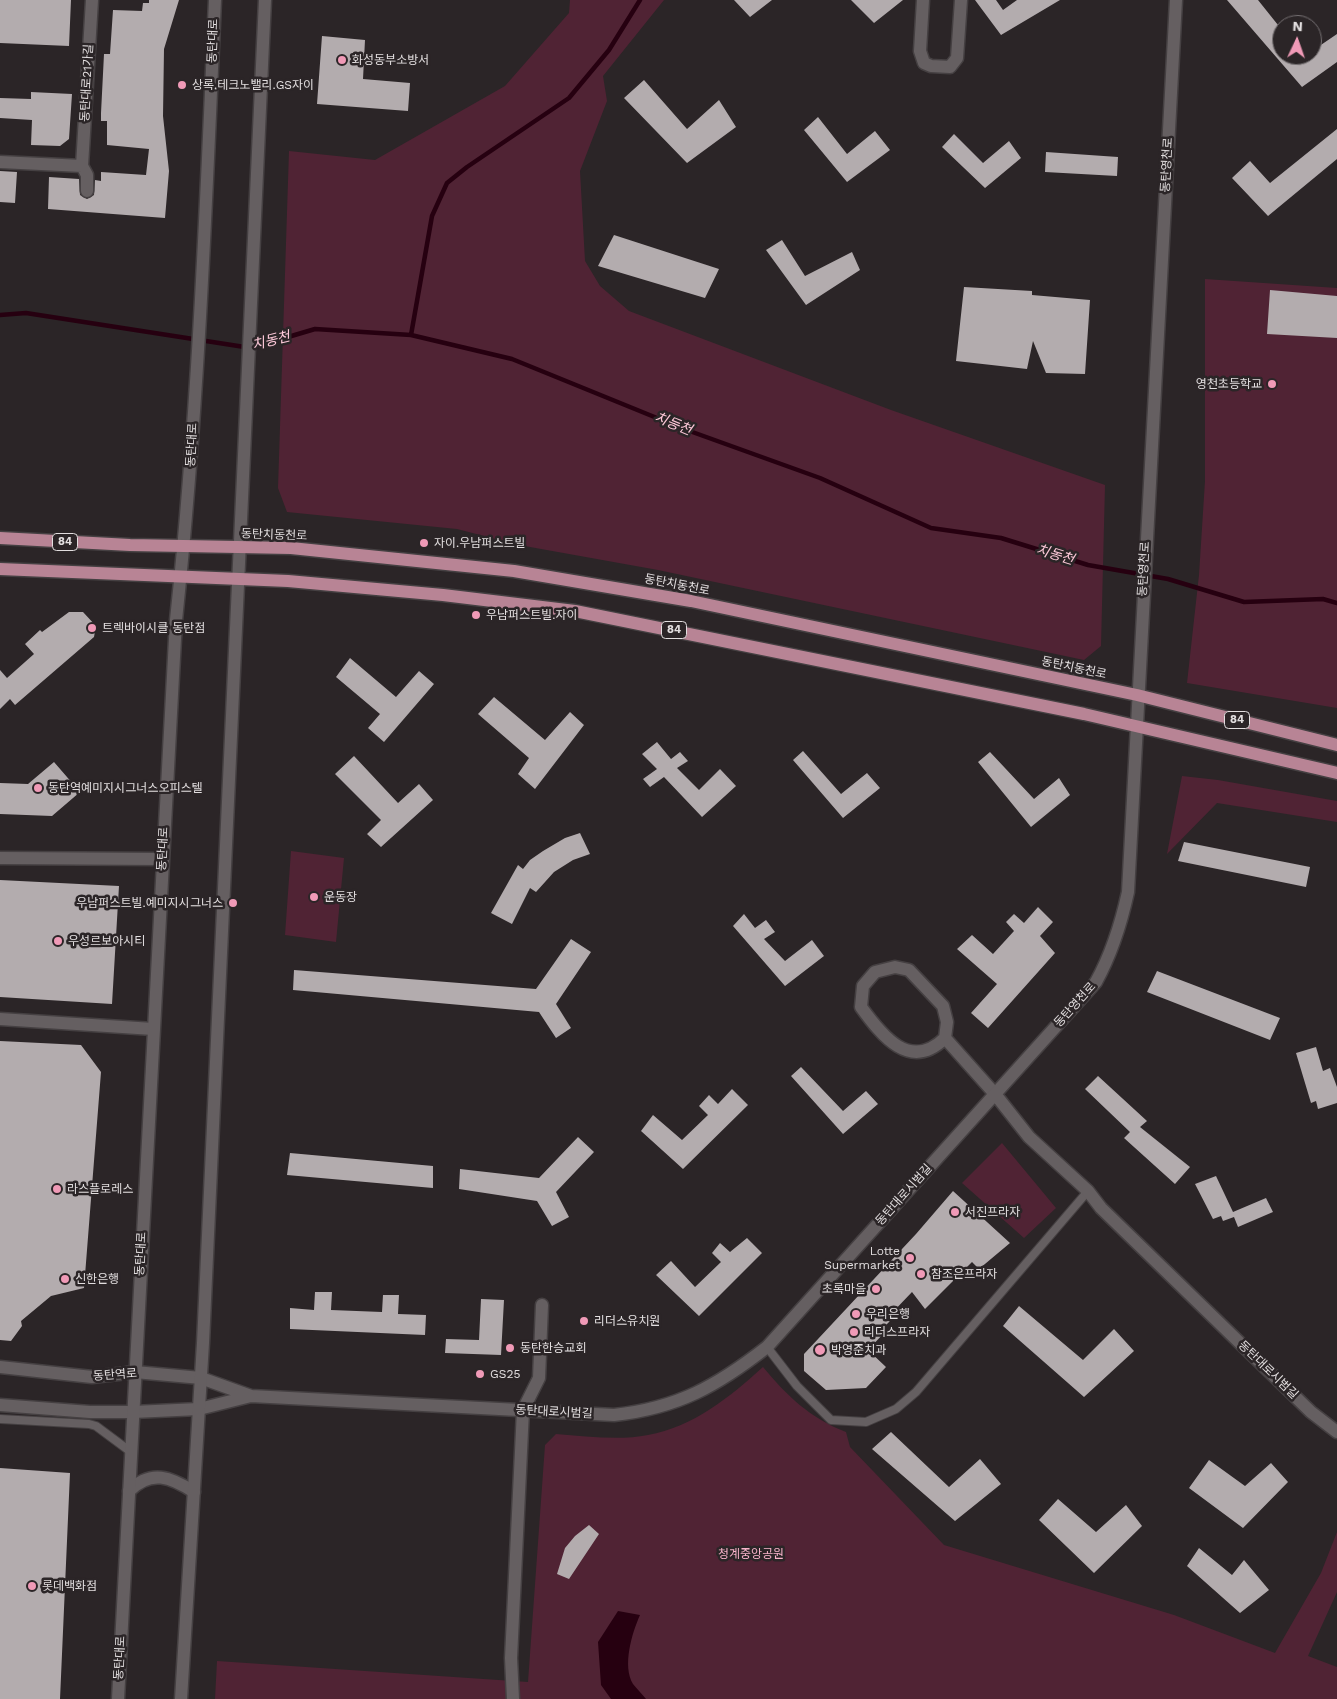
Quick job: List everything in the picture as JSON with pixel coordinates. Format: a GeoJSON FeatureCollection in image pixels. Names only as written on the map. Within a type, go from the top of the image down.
{"type":"FeatureCollection","features":[{"type":"Feature","properties":{"kind":"main road","name":"동탄치동천로"},"geometry":{"type":"LineString","coordinates":[[0,538],[184,546],[291,548],[514,571],[691,601],[1138,695],[1337,745]]}},
{"type":"Feature","properties":{"kind":"main road","name":"84"},"geometry":{"type":"LineString","coordinates":[[0,570],[180,578],[238,578],[443,594],[574,611],[1065,710],[1136,728],[1184,736],[1337,773]]}},
{"type":"Feature","properties":{"kind":"street","name":"동탄대로21가길"},"geometry":{"type":"LineString","coordinates":[[87,192],[87,175],[82,166],[92,0]]}},
{"type":"Feature","properties":{"kind":"street","name":"동탄대로"},"geometry":{"type":"LineString","coordinates":[[118,1699],[162,859],[176,620],[184,546],[206,222],[215,0]]}},
{"type":"Feature","properties":{"kind":"street"},"geometry":{"type":"LineString","coordinates":[[181,1699],[201,1378],[265,0]]}},
{"type":"Feature","properties":{"kind":"street"},"geometry":{"type":"LineString","coordinates":[[923,0],[920,51],[924,63],[940,68],[950,67],[957,58],[961,0]]}},
{"type":"Feature","properties":{"kind":"street","name":"동탄영천로"},"geometry":{"type":"LineString","coordinates":[[995,1094],[1096,982],[1109,959],[1121,925],[1128,892],[1176,0]]}},
{"type":"Feature","properties":{"kind":"street"},"geometry":{"type":"LineString","coordinates":[[0,162],[82,166]]}},
{"type":"Feature","properties":{"kind":"street"},"geometry":{"type":"LineString","coordinates":[[0,858],[162,859]]}},
{"type":"Feature","properties":{"kind":"street"},"geometry":{"type":"LineString","coordinates":[[896,967],[909,970],[943,1006],[947,1022],[944,1038],[932,1049],[921,1053],[904,1051],[872,1021],[861,1007],[863,986],[875,972],[896,967]]}},
{"type":"Feature","properties":{"kind":"street"},"geometry":{"type":"LineString","coordinates":[[0,1019],[153,1029]]}},
{"type":"Feature","properties":{"kind":"street"},"geometry":{"type":"LineString","coordinates":[[944,1038],[995,1094]]}},
{"type":"Feature","properties":{"kind":"street","name":"동탄대로시범길"},"geometry":{"type":"LineString","coordinates":[[201,1378],[251,1396],[614,1415],[668,1405],[715,1385],[767,1346],[995,1094],[1029,1137],[1088,1191],[1101,1208],[1231,1335],[1256,1356],[1311,1412],[1337,1432]]}},
{"type":"Feature","properties":{"kind":"street"},"geometry":{"type":"LineString","coordinates":[[512,1699],[511,1658],[523,1410],[539,1378],[542,1305]]}},
{"type":"Feature","properties":{"kind":"street","name":"동탄역로"},"geometry":{"type":"LineString","coordinates":[[0,1368],[92,1377],[135,1372],[201,1378]]}},
{"type":"Feature","properties":{"kind":"street","name":"동탄대로시범길"},"geometry":{"type":"LineString","coordinates":[[0,1405],[90,1412],[133,1412],[199,1409],[251,1396]]}},
{"type":"Feature","properties":{"kind":"street"},"geometry":{"type":"LineString","coordinates":[[129,1491],[139,1480],[157,1477],[176,1480],[194,1492]]}},
{"type":"Feature","properties":{"kind":"lane"},"geometry":{"type":"LineString","coordinates":[[767,1346],[797,1386],[831,1420],[866,1422],[896,1409],[916,1392],[1088,1191]]}},
{"type":"Feature","properties":{"kind":"lane"},"geometry":{"type":"LineString","coordinates":[[0,1418],[89,1424],[96,1426],[131,1452]]}},
{"type":"Feature","properties":{"kind":"green space"},"geometry":{"type":"Polygon","coordinates":[[[570,0],[664,0],[603,76],[607,101],[580,171],[585,261],[600,286],[629,311],[891,410],[1105,485],[1101,646],[1084,660],[658,570],[519,545],[457,529],[287,512],[278,488],[289,151],[375,160],[505,86],[569,13],[570,0]]]}},
{"type":"Feature","properties":{"kind":"green space"},"geometry":{"type":"Polygon","coordinates":[[[1205,279],[1337,288],[1337,708],[1187,683],[1199,575],[1205,481],[1205,279]]]}},
{"type":"Feature","properties":{"kind":"green space"},"geometry":{"type":"Polygon","coordinates":[[[1182,776],[1218,780],[1337,801],[1337,822],[1217,803],[1167,854],[1182,776]]]}},
{"type":"Feature","properties":{"kind":"green space","name":"운동장"},"geometry":{"type":"Polygon","coordinates":[[[291,851],[344,858],[336,942],[285,935],[291,851]]]}},
{"type":"Feature","properties":{"kind":"green space"},"geometry":{"type":"Polygon","coordinates":[[[1002,1143],[1056,1208],[1024,1238],[962,1183],[1002,1143]]]}},
{"type":"Feature","properties":{"kind":"green space","name":"청계중앙공원"},"geometry":{"type":"Polygon","coordinates":[[[763,1367],[790,1397],[810,1413],[846,1432],[850,1447],[944,1545],[1174,1615],[1275,1653],[1321,1573],[1337,1532],[1337,1592],[1308,1656],[1337,1667],[1337,1699],[215,1699],[217,1661],[528,1682],[545,1445],[556,1434],[626,1438],[665,1431],[695,1418],[724,1400],[763,1367]]]}},
{"type":"Feature","properties":{"kind":"shaded area"},"geometry":{"type":"Polygon","coordinates":[[[618,1611],[640,1615],[631,1640],[628,1668],[633,1684],[646,1699],[611,1699],[601,1685],[598,1642],[618,1611]]]}},
{"type":"Feature","properties":{"kind":"building"},"geometry":{"type":"Polygon","coordinates":[[[0,0],[71,0],[69,46],[0,43],[0,0]]]}},
{"type":"Feature","properties":{"kind":"building"},"geometry":{"type":"Polygon","coordinates":[[[149,0],[179,0],[164,49],[163,116],[169,171],[165,218],[48,209],[49,177],[79,179],[80,195],[87,199],[94,195],[95,180],[101,181],[101,172],[146,175],[149,149],[107,145],[107,121],[101,121],[101,113],[104,54],[110,54],[113,10],[142,11],[143,3],[149,3],[149,0]]]}},
{"type":"Feature","properties":{"kind":"building"},"geometry":{"type":"Polygon","coordinates":[[[734,0],[772,0],[750,17],[734,0]]]}},
{"type":"Feature","properties":{"kind":"building"},"geometry":{"type":"Polygon","coordinates":[[[851,0],[903,0],[874,23],[851,0]]]}},
{"type":"Feature","properties":{"kind":"building"},"geometry":{"type":"Polygon","coordinates":[[[975,0],[996,0],[1003,10],[1017,0],[1060,0],[1001,35],[975,0]]]}},
{"type":"Feature","properties":{"kind":"building"},"geometry":{"type":"Polygon","coordinates":[[[1227,0],[1258,0],[1272,18],[1272,52],[1227,0]]]}},
{"type":"Feature","properties":{"kind":"building"},"geometry":{"type":"Polygon","coordinates":[[[1337,34],[1337,62],[1302,87],[1283,65],[1322,65],[1322,44],[1337,34]]]}},
{"type":"Feature","properties":{"kind":"building","name":"화성동부소방서"},"geometry":{"type":"Polygon","coordinates":[[[322,36],[365,40],[363,79],[410,83],[408,111],[317,104],[322,36]]]}},
{"type":"Feature","properties":{"kind":"building"},"geometry":{"type":"Polygon","coordinates":[[[644,80],[687,129],[719,100],[736,127],[687,163],[624,98],[644,80]]]}},
{"type":"Feature","properties":{"kind":"building"},"geometry":{"type":"Polygon","coordinates":[[[31,92],[72,94],[69,139],[60,146],[31,145],[32,120],[0,118],[0,98],[31,99],[31,92]]]}},
{"type":"Feature","properties":{"kind":"building"},"geometry":{"type":"Polygon","coordinates":[[[818,117],[847,154],[875,131],[890,150],[847,182],[804,130],[818,117]]]}},
{"type":"Feature","properties":{"kind":"building"},"geometry":{"type":"Polygon","coordinates":[[[1337,129],[1337,159],[1268,216],[1232,178],[1250,161],[1270,183],[1337,129]]]}},
{"type":"Feature","properties":{"kind":"building"},"geometry":{"type":"Polygon","coordinates":[[[954,134],[983,163],[1009,141],[1021,158],[985,188],[942,147],[954,134]]]}},
{"type":"Feature","properties":{"kind":"building"},"geometry":{"type":"Polygon","coordinates":[[[1046,152],[1118,157],[1117,176],[1045,172],[1046,152]]]}},
{"type":"Feature","properties":{"kind":"building"},"geometry":{"type":"Polygon","coordinates":[[[0,171],[17,172],[15,203],[0,202],[0,171]]]}},
{"type":"Feature","properties":{"kind":"building"},"geometry":{"type":"Polygon","coordinates":[[[614,235],[719,269],[705,298],[598,266],[614,235]]]}},
{"type":"Feature","properties":{"kind":"building"},"geometry":{"type":"Polygon","coordinates":[[[782,240],[805,276],[852,252],[860,270],[806,305],[766,250],[782,240]]]}},
{"type":"Feature","properties":{"kind":"building"},"geometry":{"type":"Polygon","coordinates":[[[964,287],[1032,291],[1032,295],[1090,300],[1085,374],[1046,373],[1033,341],[1027,369],[956,361],[964,287]]]}},
{"type":"Feature","properties":{"kind":"building"},"geometry":{"type":"Polygon","coordinates":[[[1270,290],[1337,296],[1337,338],[1267,334],[1270,290]]]}},
{"type":"Feature","properties":{"kind":"building"},"geometry":{"type":"Polygon","coordinates":[[[69,612],[83,612],[96,626],[94,637],[15,705],[10,699],[0,709],[0,670],[7,678],[34,654],[25,644],[40,630],[42,632],[69,612]]]}},
{"type":"Feature","properties":{"kind":"building"},"geometry":{"type":"Polygon","coordinates":[[[350,658],[396,697],[419,671],[434,684],[384,742],[368,728],[380,714],[336,677],[350,658]]]}},
{"type":"Feature","properties":{"kind":"building"},"geometry":{"type":"Polygon","coordinates":[[[494,697],[545,740],[570,712],[584,725],[535,789],[518,774],[529,758],[478,714],[494,697]]]}},
{"type":"Feature","properties":{"kind":"building"},"geometry":{"type":"Polygon","coordinates":[[[657,742],[671,759],[680,752],[688,761],[677,768],[699,790],[720,769],[736,786],[702,817],[664,777],[650,787],[643,779],[657,769],[642,754],[657,742]]]}},
{"type":"Feature","properties":{"kind":"building"},"geometry":{"type":"Polygon","coordinates":[[[803,751],[841,794],[867,773],[880,788],[843,818],[793,760],[803,751]]]}},
{"type":"Feature","properties":{"kind":"building"},"geometry":{"type":"Polygon","coordinates":[[[990,752],[1034,799],[1059,778],[1070,795],[1031,827],[978,762],[990,752]]]}},
{"type":"Feature","properties":{"kind":"building"},"geometry":{"type":"Polygon","coordinates":[[[354,756],[398,803],[419,784],[433,800],[381,847],[367,834],[381,820],[335,774],[354,756]]]}},
{"type":"Feature","properties":{"kind":"building","name":"동탄역예미지시그너스오피스텔"},"geometry":{"type":"Polygon","coordinates":[[[54,762],[80,792],[52,816],[0,814],[0,783],[28,784],[54,762]]]}},
{"type":"Feature","properties":{"kind":"building"},"geometry":{"type":"Polygon","coordinates":[[[580,833],[590,854],[573,860],[554,872],[536,892],[530,888],[512,924],[491,913],[518,865],[523,869],[530,860],[543,851],[565,838],[580,833]]]}},
{"type":"Feature","properties":{"kind":"building"},"geometry":{"type":"Polygon","coordinates":[[[1184,842],[1310,867],[1306,887],[1178,861],[1184,842]]]}},
{"type":"Feature","properties":{"kind":"building","name":"우성르보아시티"},"geometry":{"type":"Polygon","coordinates":[[[0,880],[119,886],[112,1004],[0,997],[0,880]]]}},
{"type":"Feature","properties":{"kind":"building"},"geometry":{"type":"Polygon","coordinates":[[[1038,907],[1053,922],[1040,936],[1055,953],[988,1028],[971,1013],[997,984],[957,949],[972,935],[993,954],[1014,931],[1006,922],[1014,914],[1024,923],[1038,907]]]}},
{"type":"Feature","properties":{"kind":"building"},"geometry":{"type":"Polygon","coordinates":[[[744,914],[755,928],[766,920],[775,932],[764,939],[785,961],[812,940],[824,956],[785,986],[733,926],[744,914]]]}},
{"type":"Feature","properties":{"kind":"building"},"geometry":{"type":"Polygon","coordinates":[[[571,939],[591,952],[556,1004],[571,1028],[556,1038],[539,1012],[293,990],[294,970],[536,989],[571,939]]]}},
{"type":"Feature","properties":{"kind":"building"},"geometry":{"type":"Polygon","coordinates":[[[1157,971],[1280,1018],[1270,1040],[1147,992],[1157,971]]]}},
{"type":"Feature","properties":{"kind":"building","name":"라스플로레스"},"geometry":{"type":"Polygon","coordinates":[[[0,1041],[81,1045],[101,1072],[84,1288],[51,1296],[21,1321],[22,1326],[11,1341],[0,1340],[0,1041]]]}},
{"type":"Feature","properties":{"kind":"building"},"geometry":{"type":"Polygon","coordinates":[[[1316,1047],[1323,1071],[1330,1068],[1337,1087],[1337,1103],[1318,1109],[1316,1101],[1311,1103],[1296,1053],[1316,1047]]]}},
{"type":"Feature","properties":{"kind":"building"},"geometry":{"type":"Polygon","coordinates":[[[801,1067],[843,1111],[866,1091],[878,1104],[843,1134],[791,1076],[801,1067]]]}},
{"type":"Feature","properties":{"kind":"building"},"geometry":{"type":"Polygon","coordinates":[[[1098,1076],[1147,1121],[1140,1127],[1190,1167],[1175,1184],[1124,1138],[1130,1132],[1085,1089],[1098,1076]]]}},
{"type":"Feature","properties":{"kind":"building"},"geometry":{"type":"Polygon","coordinates":[[[732,1089],[748,1105],[683,1169],[641,1131],[653,1115],[682,1140],[708,1115],[699,1106],[709,1095],[718,1104],[732,1089]]]}},
{"type":"Feature","properties":{"kind":"building"},"geometry":{"type":"Polygon","coordinates":[[[578,1137],[594,1152],[556,1192],[569,1217],[552,1226],[537,1201],[459,1189],[460,1169],[539,1178],[578,1137]]]}},
{"type":"Feature","properties":{"kind":"building"},"geometry":{"type":"Polygon","coordinates":[[[290,1153],[433,1166],[433,1188],[287,1175],[290,1153]]]}},
{"type":"Feature","properties":{"kind":"building"},"geometry":{"type":"Polygon","coordinates":[[[1216,1176],[1233,1212],[1266,1198],[1273,1212],[1238,1227],[1234,1217],[1223,1221],[1221,1216],[1213,1219],[1195,1184],[1216,1176]]]}},
{"type":"Feature","properties":{"kind":"building"},"geometry":{"type":"Polygon","coordinates":[[[953,1191],[1010,1243],[979,1269],[972,1262],[925,1309],[912,1292],[890,1315],[893,1318],[881,1330],[884,1333],[868,1350],[886,1367],[866,1388],[826,1390],[804,1371],[804,1354],[916,1234],[953,1191]]]}},
{"type":"Feature","properties":{"kind":"building"},"geometry":{"type":"Polygon","coordinates":[[[747,1238],[762,1253],[699,1316],[656,1275],[671,1261],[695,1287],[721,1262],[712,1253],[720,1243],[730,1252],[747,1238]]]}},
{"type":"Feature","properties":{"kind":"building"},"geometry":{"type":"Polygon","coordinates":[[[315,1292],[332,1292],[331,1310],[382,1312],[383,1295],[399,1295],[398,1314],[426,1315],[425,1335],[290,1329],[290,1308],[314,1310],[315,1292]]]}},
{"type":"Feature","properties":{"kind":"building"},"geometry":{"type":"Polygon","coordinates":[[[481,1299],[504,1300],[501,1355],[445,1353],[446,1339],[479,1340],[481,1299]]]}},
{"type":"Feature","properties":{"kind":"building"},"geometry":{"type":"Polygon","coordinates":[[[1019,1306],[1083,1360],[1114,1329],[1134,1351],[1084,1397],[1003,1326],[1019,1306]]]}},
{"type":"Feature","properties":{"kind":"building"},"geometry":{"type":"Polygon","coordinates":[[[891,1432],[949,1487],[980,1459],[1001,1484],[955,1521],[872,1449],[891,1432]]]}},
{"type":"Feature","properties":{"kind":"building"},"geometry":{"type":"Polygon","coordinates":[[[1209,1460],[1245,1486],[1271,1463],[1288,1482],[1243,1528],[1189,1488],[1209,1460]]]}},
{"type":"Feature","properties":{"kind":"building","name":"롯데백화점"},"geometry":{"type":"Polygon","coordinates":[[[0,1468],[70,1473],[60,1699],[0,1699],[0,1468]]]}},
{"type":"Feature","properties":{"kind":"building"},"geometry":{"type":"Polygon","coordinates":[[[1058,1499],[1096,1532],[1126,1505],[1142,1526],[1094,1573],[1039,1520],[1058,1499]]]}},
{"type":"Feature","properties":{"kind":"building"},"geometry":{"type":"Polygon","coordinates":[[[589,1525],[599,1534],[569,1579],[557,1574],[565,1548],[575,1536],[589,1525]]]}},
{"type":"Feature","properties":{"kind":"building"},"geometry":{"type":"Polygon","coordinates":[[[1199,1548],[1232,1575],[1244,1560],[1269,1590],[1240,1613],[1187,1566],[1199,1548]]]}},
{"type":"Feature","properties":{"kind":"waterway"},"geometry":{"type":"LineString","coordinates":[[411,335],[432,216],[447,183],[467,167],[569,98],[609,50],[640,0]]}},
{"type":"Feature","properties":{"kind":"waterway","name":"치동천"},"geometry":{"type":"LineString","coordinates":[[0,315],[26,313],[251,348],[315,329],[411,335],[512,359],[684,429],[820,478],[931,528],[1001,538],[1088,565],[1168,579],[1244,602],[1323,599],[1337,603]]}},
{"type":"Feature","properties":{"kind":"place","name":"화성동부소방서"},"geometry":{"type":"Point","coordinates":[342,60]}},
{"type":"Feature","properties":{"kind":"place","name":"상록.테크노밸리.GS자이"},"geometry":{"type":"Point","coordinates":[182,85]}},
{"type":"Feature","properties":{"kind":"place","name":"영천초등학교"},"geometry":{"type":"Point","coordinates":[1272,384]}},
{"type":"Feature","properties":{"kind":"place","name":"자이.우남퍼스트빌"},"geometry":{"type":"Point","coordinates":[424,543]}},
{"type":"Feature","properties":{"kind":"place","name":"우남퍼스트빌.자이"},"geometry":{"type":"Point","coordinates":[476,615]}},
{"type":"Feature","properties":{"kind":"place","name":"트렉바이시클 동탄점"},"geometry":{"type":"Point","coordinates":[92,628]}},
{"type":"Feature","properties":{"kind":"place","name":"동탄역예미지시그너스오피스텔"},"geometry":{"type":"Point","coordinates":[38,788]}},
{"type":"Feature","properties":{"kind":"place","name":"운동장"},"geometry":{"type":"Point","coordinates":[314,897]}},
{"type":"Feature","properties":{"kind":"place","name":"우남퍼스트빌.예미지시그너스"},"geometry":{"type":"Point","coordinates":[233,903]}},
{"type":"Feature","properties":{"kind":"place","name":"우성르보아시티"},"geometry":{"type":"Point","coordinates":[58,941]}},
{"type":"Feature","properties":{"kind":"place","name":"라스플로레스"},"geometry":{"type":"Point","coordinates":[57,1189]}},
{"type":"Feature","properties":{"kind":"place","name":"서진프라자"},"geometry":{"type":"Point","coordinates":[955,1212]}},
{"type":"Feature","properties":{"kind":"place","name":"Lotte Supermarket"},"geometry":{"type":"Point","coordinates":[910,1258]}},
{"type":"Feature","properties":{"kind":"place","name":"참조은프라자"},"geometry":{"type":"Point","coordinates":[921,1274]}},
{"type":"Feature","properties":{"kind":"place","name":"신한은행"},"geometry":{"type":"Point","coordinates":[65,1279]}},
{"type":"Feature","properties":{"kind":"place","name":"초록마을"},"geometry":{"type":"Point","coordinates":[876,1289]}},
{"type":"Feature","properties":{"kind":"place","name":"우리은행"},"geometry":{"type":"Point","coordinates":[856,1314]}},
{"type":"Feature","properties":{"kind":"place","name":"리더스유치원"},"geometry":{"type":"Point","coordinates":[584,1321]}},
{"type":"Feature","properties":{"kind":"place","name":"리더스프라자"},"geometry":{"type":"Point","coordinates":[854,1332]}},
{"type":"Feature","properties":{"kind":"place","name":"동탄한승교회"},"geometry":{"type":"Point","coordinates":[510,1348]}},
{"type":"Feature","properties":{"kind":"place","name":"박영준치과"},"geometry":{"type":"Point","coordinates":[820,1350]}},
{"type":"Feature","properties":{"kind":"place","name":"GS25"},"geometry":{"type":"Point","coordinates":[480,1374]}},
{"type":"Feature","properties":{"kind":"place","name":"롯데백화점"},"geometry":{"type":"Point","coordinates":[32,1586]}}]}
